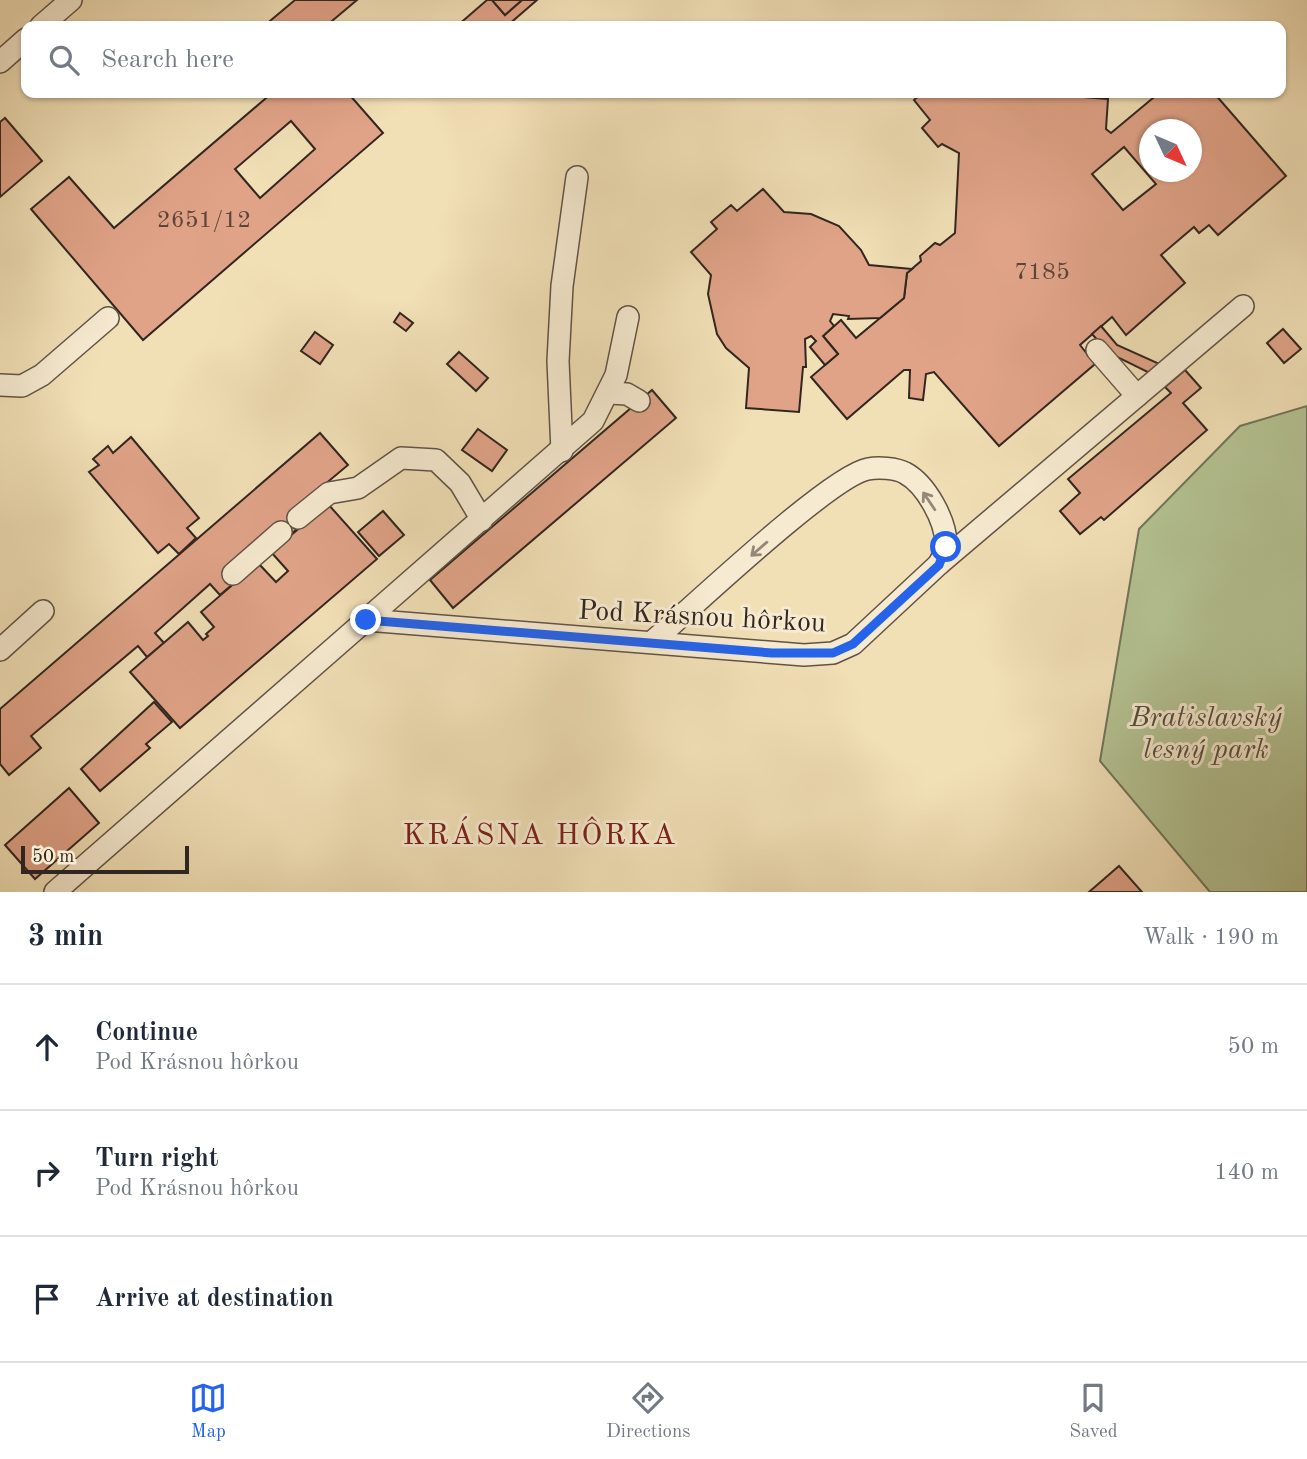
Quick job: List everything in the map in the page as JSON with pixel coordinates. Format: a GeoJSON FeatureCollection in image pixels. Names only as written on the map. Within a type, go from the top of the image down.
{"type":"FeatureCollection","features":[{"type":"Feature","properties":{"kind":"street"},"geometry":{"type":"LineString","coordinates":[[47,21],[71,0]]}},
{"type":"Feature","properties":{"kind":"street"},"geometry":{"type":"LineString","coordinates":[[0,62],[21,43]]}},
{"type":"Feature","properties":{"kind":"street"},"geometry":{"type":"LineString","coordinates":[[562,450],[559,348],[566,250],[578,177]]}},
{"type":"Feature","properties":{"kind":"street","name":"Pod Krásnou hôrkou"},"geometry":{"type":"LineString","coordinates":[[366,620],[804,655],[833,653],[853,644],[939,565],[1243,306]]}},
{"type":"Feature","properties":{"kind":"street"},"geometry":{"type":"LineString","coordinates":[[55,892],[593,422],[609,393],[628,317]]}},
{"type":"Feature","properties":{"kind":"street"},"geometry":{"type":"LineString","coordinates":[[0,385],[22,386],[42,375],[107,318]]}},
{"type":"Feature","properties":{"kind":"street"},"geometry":{"type":"LineString","coordinates":[[1097,350],[1137,396]]}},
{"type":"Feature","properties":{"kind":"street"},"geometry":{"type":"LineString","coordinates":[[609,393],[627,394],[639,401]]}},
{"type":"Feature","properties":{"kind":"street"},"geometry":{"type":"LineString","coordinates":[[298,518],[328,493],[358,488],[401,458],[436,460],[460,483],[482,520]]}},
{"type":"Feature","properties":{"kind":"street"},"geometry":{"type":"LineString","coordinates":[[653,641],[811,505],[841,482],[866,469],[904,473],[918,485],[939,516],[945,531],[946,547],[939,565]]}},
{"type":"Feature","properties":{"kind":"street"},"geometry":{"type":"LineString","coordinates":[[233,573],[281,532]]}},
{"type":"Feature","properties":{"kind":"street"},"geometry":{"type":"LineString","coordinates":[[0,650],[43,611]]}},
{"type":"Feature","properties":{"kind":"green space","name":"Bratislavský lesný park"},"geometry":{"type":"Polygon","coordinates":[[[1307,406],[1307,892],[1210,892],[1100,761],[1139,529],[1240,426],[1307,406]]]}},
{"type":"Feature","properties":{"kind":"building"},"geometry":{"type":"Polygon","coordinates":[[[295,0],[357,0],[332,21],[270,21],[295,0]]]}},
{"type":"Feature","properties":{"kind":"building"},"geometry":{"type":"Polygon","coordinates":[[[487,0],[492,0],[505,15],[522,0],[537,0],[513,21],[463,21],[487,0]]]}},
{"type":"Feature","properties":{"kind":"building"},"geometry":{"type":"Polygon","coordinates":[[[492,0],[522,0],[505,15],[492,0]]]}},
{"type":"Feature","properties":{"kind":"building"},"geometry":{"type":"Polygon","coordinates":[[[266,98],[352,98],[383,133],[143,340],[31,209],[69,177],[114,228],[266,98]],[[291,121],[235,169],[260,198],[315,149],[291,121]]]}},
{"type":"Feature","properties":{"kind":"building"},"geometry":{"type":"Polygon","coordinates":[[[916,98],[1108,99],[1106,129],[1111,133],[1153,98],[1218,98],[1286,176],[1218,235],[1209,225],[1199,233],[1194,227],[1161,255],[1185,283],[1126,335],[1112,317],[1080,345],[1095,364],[999,446],[934,372],[926,374],[923,400],[909,398],[910,370],[904,370],[847,419],[811,377],[838,354],[823,336],[841,320],[856,338],[904,298],[907,273],[921,261],[920,256],[935,243],[940,245],[955,233],[959,153],[942,144],[938,147],[922,128],[930,120],[914,100],[916,98]]]}},
{"type":"Feature","properties":{"kind":"building"},"geometry":{"type":"Polygon","coordinates":[[[5,118],[42,161],[0,197],[0,122],[5,118]]]}},
{"type":"Feature","properties":{"kind":"building"},"geometry":{"type":"Polygon","coordinates":[[[763,189],[784,212],[811,214],[839,226],[861,250],[869,265],[912,269],[907,273],[904,298],[880,318],[848,319],[849,316],[833,314],[830,321],[834,326],[823,336],[838,354],[825,365],[810,347],[816,341],[811,336],[805,339],[806,367],[803,367],[799,412],[746,408],[749,368],[726,348],[717,334],[708,294],[711,275],[691,252],[717,229],[711,222],[731,205],[737,211],[763,189]]]}},
{"type":"Feature","properties":{"kind":"building"},"geometry":{"type":"Polygon","coordinates":[[[400,313],[413,323],[406,331],[394,322],[400,313]]]}},
{"type":"Feature","properties":{"kind":"building"},"geometry":{"type":"Polygon","coordinates":[[[1101,326],[1117,345],[1164,366],[1175,380],[1165,387],[1156,376],[1109,353],[1092,334],[1101,326]]]}},
{"type":"Feature","properties":{"kind":"building"},"geometry":{"type":"Polygon","coordinates":[[[1283,329],[1301,349],[1284,363],[1267,343],[1283,329]]]}},
{"type":"Feature","properties":{"kind":"building"},"geometry":{"type":"Polygon","coordinates":[[[315,332],[333,345],[320,364],[301,351],[315,332]]]}},
{"type":"Feature","properties":{"kind":"building"},"geometry":{"type":"Polygon","coordinates":[[[459,352],[488,378],[476,391],[447,364],[459,352]]]}},
{"type":"Feature","properties":{"kind":"building"},"geometry":{"type":"Polygon","coordinates":[[[1185,370],[1201,388],[1183,403],[1207,430],[1104,520],[1101,517],[1080,534],[1060,511],[1080,493],[1068,479],[1171,393],[1165,387],[1185,370]]]}},
{"type":"Feature","properties":{"kind":"building"},"geometry":{"type":"Polygon","coordinates":[[[652,390],[676,418],[453,608],[430,580],[652,390]]]}},
{"type":"Feature","properties":{"kind":"building"},"geometry":{"type":"Polygon","coordinates":[[[478,429],[507,450],[492,471],[462,450],[478,429]]]}},
{"type":"Feature","properties":{"kind":"building"},"geometry":{"type":"Polygon","coordinates":[[[320,433],[348,465],[293,511],[303,524],[220,595],[210,584],[155,633],[164,643],[147,657],[138,646],[31,736],[41,748],[9,775],[0,764],[0,709],[320,433]]]}},
{"type":"Feature","properties":{"kind":"building"},"geometry":{"type":"Polygon","coordinates":[[[131,437],[199,518],[187,528],[196,538],[179,554],[169,544],[158,553],[89,472],[99,465],[93,459],[108,446],[113,453],[131,437]]]}},
{"type":"Feature","properties":{"kind":"building"},"geometry":{"type":"Polygon","coordinates":[[[328,504],[377,559],[180,728],[130,672],[188,622],[203,640],[208,636],[206,634],[214,627],[201,612],[258,563],[276,582],[288,571],[271,552],[328,504]]]}},
{"type":"Feature","properties":{"kind":"building"},"geometry":{"type":"Polygon","coordinates":[[[383,511],[404,535],[379,556],[358,532],[383,511]]]}},
{"type":"Feature","properties":{"kind":"building"},"geometry":{"type":"Polygon","coordinates":[[[154,702],[172,722],[146,744],[150,748],[100,791],[81,769],[154,702]]]}},
{"type":"Feature","properties":{"kind":"building"},"geometry":{"type":"Polygon","coordinates":[[[69,788],[99,823],[35,879],[5,845],[69,788]]]}},
{"type":"Feature","properties":{"kind":"building"},"geometry":{"type":"Polygon","coordinates":[[[1119,866],[1142,892],[1089,892],[1119,866]]]}},
{"type":"Feature","properties":{"kind":"district","name":"KRÁSNA HÔRKA"},"geometry":{"type":"Point","coordinates":[540,834]}},
{"type":"Feature","properties":{"kind":"route"},"geometry":{"type":"LineString","coordinates":[[366,620],[772,653],[833,653],[853,644],[939,565],[946,547]]}}]}
